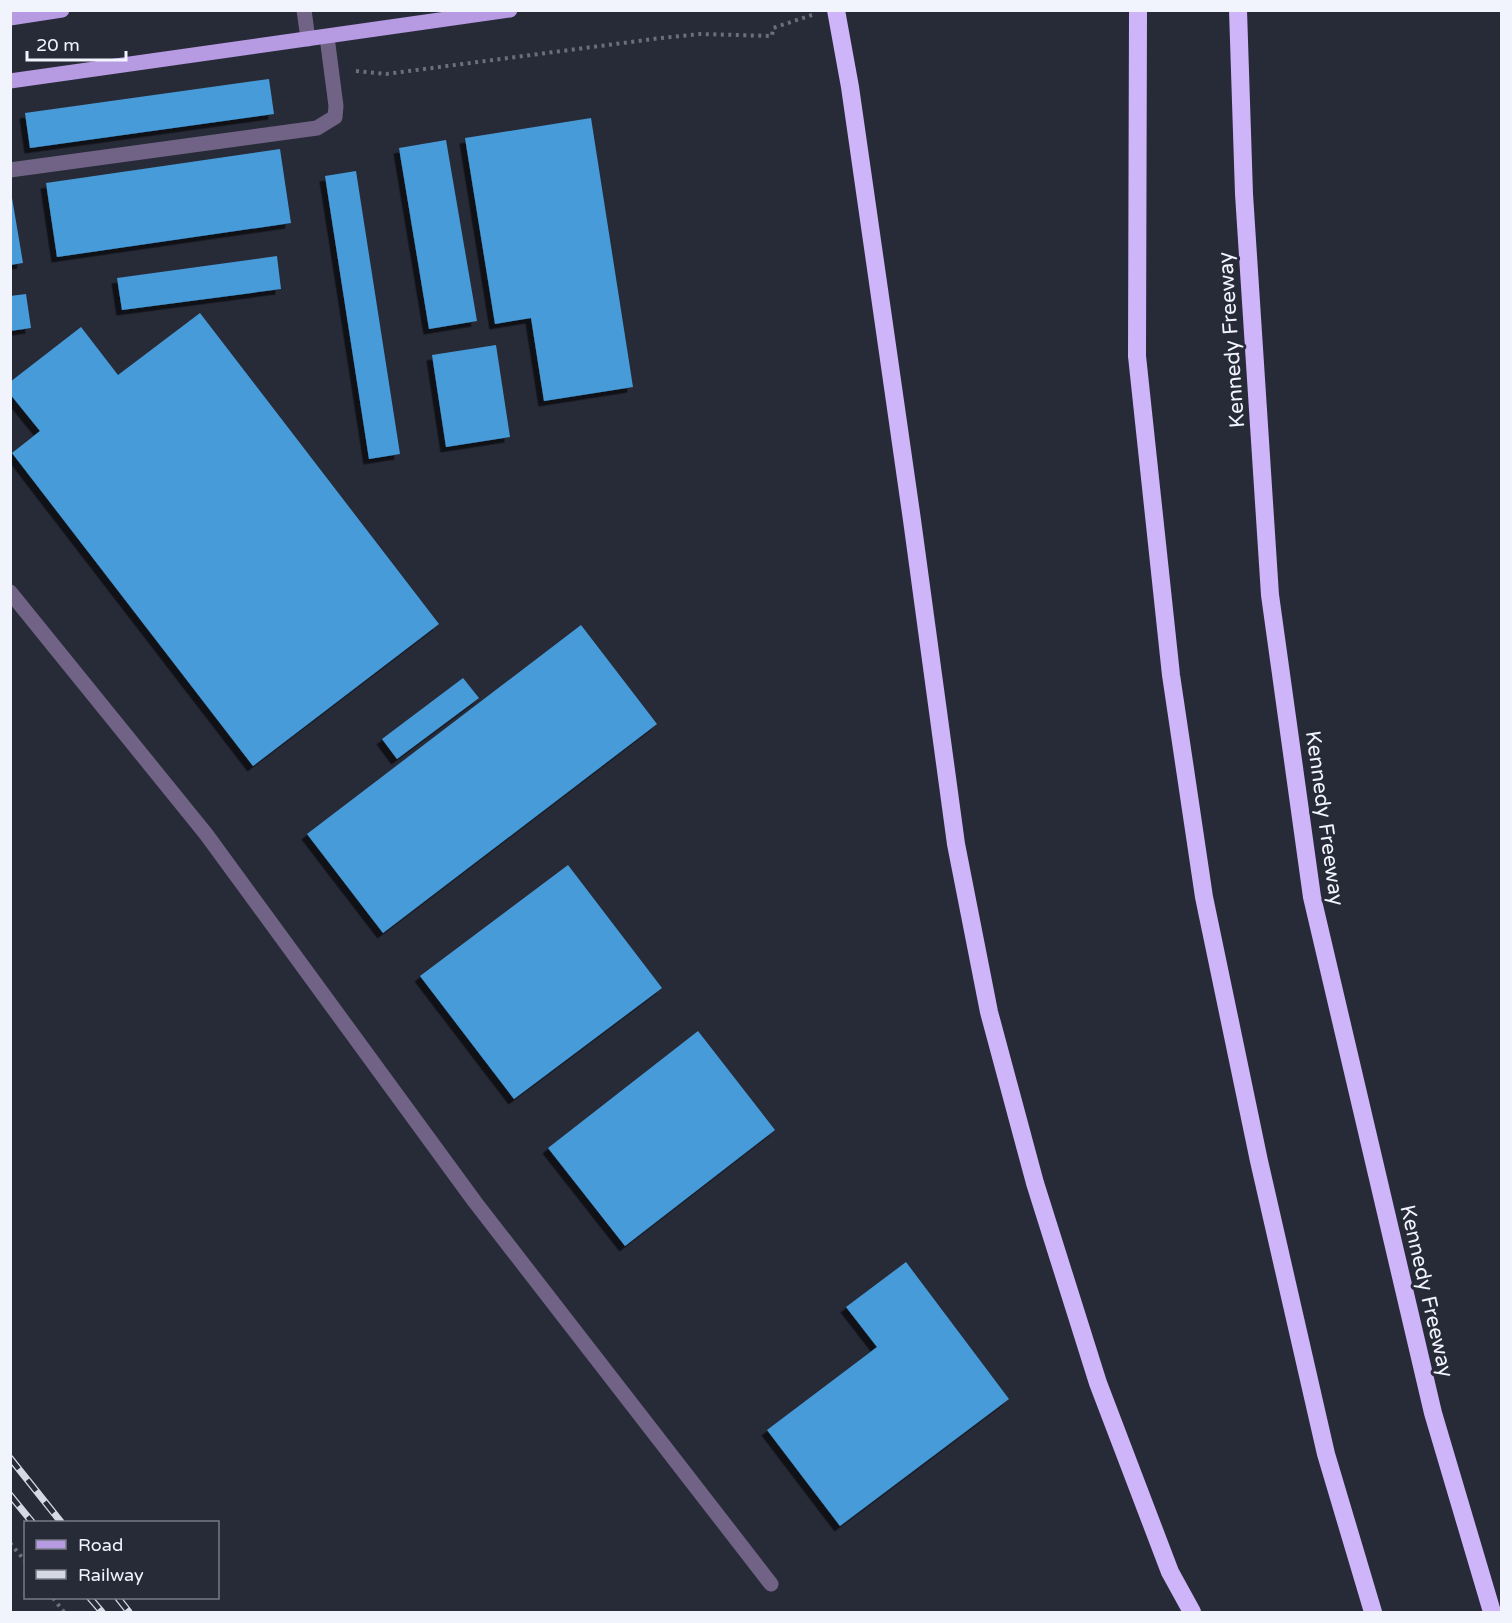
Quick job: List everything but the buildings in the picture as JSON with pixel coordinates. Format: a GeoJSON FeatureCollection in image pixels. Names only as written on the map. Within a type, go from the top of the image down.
{"type":"FeatureCollection","features":[{"type":"Feature","properties":{"kind":"highway"},"geometry":{"type":"LineString","coordinates":[[836,10],[850,87],[956,844],[989,1012],[1035,1183],[1098,1383],[1170,1572],[1192,1612]]}},
{"type":"Feature","properties":{"kind":"highway","name":"Kennedy Freeway"},"geometry":{"type":"LineString","coordinates":[[1238,10],[1244,194],[1270,595],[1312,897],[1433,1413],[1492,1612]]}},
{"type":"Feature","properties":{"kind":"highway"},"geometry":{"type":"LineString","coordinates":[[1138,12],[1137,356],[1171,675],[1204,897],[1259,1161],[1326,1454],[1373,1612]]}},
{"type":"Feature","properties":{"kind":"main road"},"geometry":{"type":"LineString","coordinates":[[10,18],[62,10]]}},
{"type":"Feature","properties":{"kind":"main road"},"geometry":{"type":"LineString","coordinates":[[10,81],[510,10]]}},
{"type":"Feature","properties":{"kind":"street"},"geometry":{"type":"LineString","coordinates":[[304,10],[308,39]]}},
{"type":"Feature","properties":{"kind":"street"},"geometry":{"type":"LineString","coordinates":[[10,170],[317,128],[335,117],[336,106],[327,37]]}},
{"type":"Feature","properties":{"kind":"street"},"geometry":{"type":"LineString","coordinates":[[10,592],[206,834],[475,1202],[771,1584]]}},
{"type":"Feature","properties":{"kind":"path"},"geometry":{"type":"LineString","coordinates":[[332,69],[386,74],[700,34],[772,36],[774,28],[816,13]]}},
{"type":"Feature","properties":{"kind":"path"},"geometry":{"type":"LineString","coordinates":[[10,1543],[24,1560]]}},
{"type":"Feature","properties":{"kind":"path"},"geometry":{"type":"LineString","coordinates":[[53,1599],[64,1612]]}},
{"type":"Feature","properties":{"kind":"railway"},"geometry":{"type":"LineString","coordinates":[[10,1458],[60,1521]]}},
{"type":"Feature","properties":{"kind":"railway"},"geometry":{"type":"LineString","coordinates":[[10,1495],[31,1521]]}},
{"type":"Feature","properties":{"kind":"railway"},"geometry":{"type":"LineString","coordinates":[[91,1599],[102,1612]]}},
{"type":"Feature","properties":{"kind":"railway"},"geometry":{"type":"LineString","coordinates":[[119,1599],[129,1612]]}}]}
